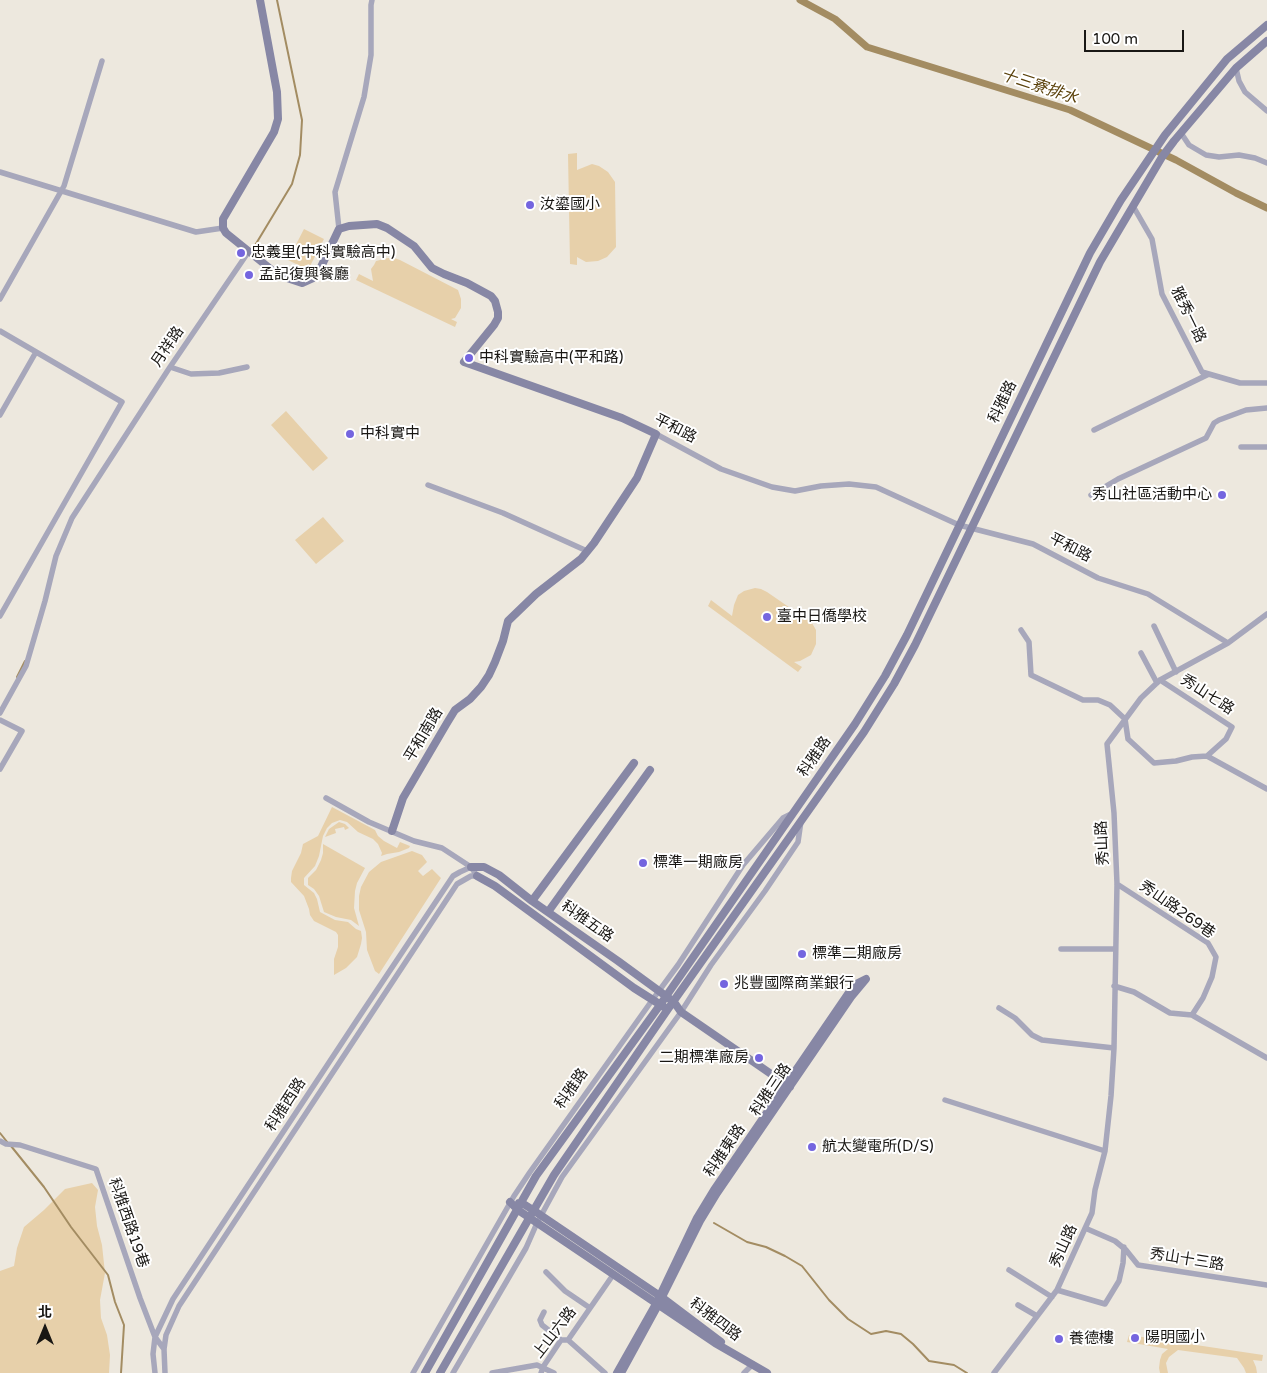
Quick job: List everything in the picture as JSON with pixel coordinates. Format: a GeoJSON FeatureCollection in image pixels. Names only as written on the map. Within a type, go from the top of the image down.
{"type":"FeatureCollection","features":[{"type":"Feature","properties":{"kind":"street"},"geometry":{"type":"LineString","coordinates":[[260,0],[277,92],[278,119],[270,140],[222,219],[223,228],[226,234],[278,275],[302,283],[314,278],[340,229],[335,192],[364,97],[371,55],[372,0]]}},
{"type":"Feature","properties":{"kind":"street","name":"科雅路"},"geometry":{"type":"LineString","coordinates":[[425,1373],[536,1176],[660,1005],[662,994],[793,813],[885,676],[907,635],[1090,253],[1121,200],[1165,134],[1227,59],[1267,25]]}},
{"type":"Feature","properties":{"kind":"street","name":"科雅路"},"geometry":{"type":"LineString","coordinates":[[440,1373],[554,1175],[668,1009],[864,732],[894,684],[915,646],[1100,262],[1162,157],[1236,68],[1267,41]]}},
{"type":"Feature","properties":{"kind":"street"},"geometry":{"type":"LineString","coordinates":[[0,298],[64,186],[102,61]]}},
{"type":"Feature","properties":{"kind":"street"},"geometry":{"type":"LineString","coordinates":[[1236,68],[1239,81],[1245,92],[1267,111]]}},
{"type":"Feature","properties":{"kind":"street"},"geometry":{"type":"LineString","coordinates":[[1181,133],[1189,145],[1206,156],[1239,155],[1255,158],[1267,163]]}},
{"type":"Feature","properties":{"kind":"street"},"geometry":{"type":"LineString","coordinates":[[0,172],[196,232],[223,228]]}},
{"type":"Feature","properties":{"kind":"street","name":"雅秀一路"},"geometry":{"type":"LineString","coordinates":[[1133,206],[1152,239],[1162,294],[1202,372],[1209,374]]}},
{"type":"Feature","properties":{"kind":"street","name":"平和路"},"geometry":{"type":"LineString","coordinates":[[340,229],[349,226],[377,224],[387,228],[414,246],[432,268],[467,282],[491,296],[497,306],[498,318],[464,362],[622,418],[721,469],[772,487],[795,491],[821,486],[849,484],[876,487],[959,525],[1033,544],[1098,578],[1148,594],[1228,644]]}},
{"type":"Feature","properties":{"kind":"street","name":"月祥路"},"geometry":{"type":"LineString","coordinates":[[0,713],[26,666],[56,556],[72,518],[250,252]]}},
{"type":"Feature","properties":{"kind":"street"},"geometry":{"type":"LineString","coordinates":[[0,331],[122,402],[0,614]]}},
{"type":"Feature","properties":{"kind":"street"},"geometry":{"type":"LineString","coordinates":[[0,416],[36,352]]}},
{"type":"Feature","properties":{"kind":"street"},"geometry":{"type":"LineString","coordinates":[[172,368],[191,374],[219,373],[247,367]]}},
{"type":"Feature","properties":{"kind":"street"},"geometry":{"type":"LineString","coordinates":[[1094,430],[1209,374],[1240,383],[1267,383]]}},
{"type":"Feature","properties":{"kind":"street"},"geometry":{"type":"LineString","coordinates":[[1090,494],[1206,438],[1214,423],[1219,420],[1246,410],[1267,408]]}},
{"type":"Feature","properties":{"kind":"street","name":"平和南路"},"geometry":{"type":"LineString","coordinates":[[392,831],[403,798],[455,710],[476,693],[489,675],[503,641],[508,622],[536,594],[581,559],[594,543],[637,478],[656,434]]}},
{"type":"Feature","properties":{"kind":"street"},"geometry":{"type":"LineString","coordinates":[[1241,447],[1267,447]]}},
{"type":"Feature","properties":{"kind":"street"},"geometry":{"type":"LineString","coordinates":[[428,485],[503,513],[587,551]]}},
{"type":"Feature","properties":{"kind":"street","name":"秀山路"},"geometry":{"type":"LineString","coordinates":[[994,1373],[1057,1290],[1092,1213],[1095,1190],[1105,1150],[1114,1048],[1117,884],[1114,813],[1107,744],[1141,698],[1159,681],[1228,644],[1267,614]]}},
{"type":"Feature","properties":{"kind":"street"},"geometry":{"type":"LineString","coordinates":[[1154,626],[1176,672]]}},
{"type":"Feature","properties":{"kind":"street"},"geometry":{"type":"LineString","coordinates":[[1021,630],[1030,642],[1031,675],[1083,700],[1098,700],[1110,705],[1126,719],[1128,740],[1154,762],[1207,756],[1267,790]]}},
{"type":"Feature","properties":{"kind":"street"},"geometry":{"type":"LineString","coordinates":[[1141,653],[1159,681]]}},
{"type":"Feature","properties":{"kind":"street","name":"秀山七路"},"geometry":{"type":"LineString","coordinates":[[1159,681],[1232,727],[1226,739],[1207,756]]}},
{"type":"Feature","properties":{"kind":"street"},"geometry":{"type":"LineString","coordinates":[[0,720],[22,731],[0,769]]}},
{"type":"Feature","properties":{"kind":"street"},"geometry":{"type":"LineString","coordinates":[[532,901],[634,763]]}},
{"type":"Feature","properties":{"kind":"street"},"geometry":{"type":"LineString","coordinates":[[548,912],[650,770]]}},
{"type":"Feature","properties":{"kind":"street"},"geometry":{"type":"LineString","coordinates":[[326,798],[369,822],[414,841],[442,848],[470,867],[477,876]]}},
{"type":"Feature","properties":{"kind":"street","name":"科雅路"},"geometry":{"type":"LineString","coordinates":[[453,1373],[526,1248],[539,1219],[562,1177],[681,1012],[711,965],[766,891],[798,842],[801,821]]}},
{"type":"Feature","properties":{"kind":"street","name":"科雅五路"},"geometry":{"type":"LineString","coordinates":[[470,867],[484,867],[499,875],[532,901],[674,1002],[681,1012],[788,1086]]}},
{"type":"Feature","properties":{"kind":"street","name":"科雅西路"},"geometry":{"type":"LineString","coordinates":[[155,1373],[153,1354],[155,1337],[173,1299],[453,876],[470,867]]}},
{"type":"Feature","properties":{"kind":"street","name":"科雅西路"},"geometry":{"type":"LineString","coordinates":[[165,1373],[164,1349],[166,1335],[179,1306],[457,884],[470,876],[477,876]]}},
{"type":"Feature","properties":{"kind":"street","name":"科雅五路"},"geometry":{"type":"LineString","coordinates":[[477,876],[495,886],[634,988],[660,1005],[681,1012]]}},
{"type":"Feature","properties":{"kind":"street","name":"秀山路269巷"},"geometry":{"type":"LineString","coordinates":[[1117,884],[1208,943],[1216,957],[1212,977],[1203,998],[1192,1016]]}},
{"type":"Feature","properties":{"kind":"street"},"geometry":{"type":"LineString","coordinates":[[1062,949],[1115,949]]}},
{"type":"Feature","properties":{"kind":"street","name":"科雅三路"},"geometry":{"type":"LineString","coordinates":[[657,1304],[700,1221],[717,1193],[848,994],[856,984],[866,979],[851,997],[788,1086]]}},
{"type":"Feature","properties":{"kind":"street"},"geometry":{"type":"LineString","coordinates":[[1114,986],[1134,992],[1170,1013],[1192,1016],[1267,1058]]}},
{"type":"Feature","properties":{"kind":"street","name":"科雅路"},"geometry":{"type":"LineString","coordinates":[[413,1373],[510,1202],[652,999],[662,994]]}},
{"type":"Feature","properties":{"kind":"street"},"geometry":{"type":"LineString","coordinates":[[999,1008],[1016,1018],[1032,1035],[1042,1040],[1114,1048]]}},
{"type":"Feature","properties":{"kind":"street"},"geometry":{"type":"LineString","coordinates":[[946,1100],[1105,1150]]}},
{"type":"Feature","properties":{"kind":"street","name":"科雅西路19巷"},"geometry":{"type":"LineString","coordinates":[[3,1142],[20,1145],[96,1169],[140,1298],[155,1337],[164,1349]]}},
{"type":"Feature","properties":{"kind":"street","name":"科雅四路"},"geometry":{"type":"LineString","coordinates":[[510,1202],[661,1297],[743,1358]]}},
{"type":"Feature","properties":{"kind":"street","name":"科雅四路"},"geometry":{"type":"LineString","coordinates":[[539,1219],[657,1304],[715,1343],[743,1358]]}},
{"type":"Feature","properties":{"kind":"street","name":"秀山十三路"},"geometry":{"type":"LineString","coordinates":[[1085,1228],[1124,1247],[1138,1265],[1267,1285]]}},
{"type":"Feature","properties":{"kind":"street"},"geometry":{"type":"LineString","coordinates":[[1057,1290],[1105,1304],[1119,1281],[1124,1247]]}},
{"type":"Feature","properties":{"kind":"street"},"geometry":{"type":"LineString","coordinates":[[1008,1270],[1052,1297]]}},
{"type":"Feature","properties":{"kind":"street","name":"上山六路"},"geometry":{"type":"LineString","coordinates":[[546,1272],[565,1291],[590,1308]]}},
{"type":"Feature","properties":{"kind":"street","name":"上山六路"},"geometry":{"type":"LineString","coordinates":[[542,1370],[590,1308],[613,1274]]}},
{"type":"Feature","properties":{"kind":"street"},"geometry":{"type":"LineString","coordinates":[[619,1373],[657,1304]]}},
{"type":"Feature","properties":{"kind":"street"},"geometry":{"type":"LineString","coordinates":[[1018,1306],[1037,1316]]}},
{"type":"Feature","properties":{"kind":"street"},"geometry":{"type":"LineString","coordinates":[[544,1312],[540,1320],[542,1325],[605,1373]]}},
{"type":"Feature","properties":{"kind":"street"},"geometry":{"type":"LineString","coordinates":[[743,1358],[767,1373]]}},
{"type":"Feature","properties":{"kind":"street"},"geometry":{"type":"LineString","coordinates":[[744,1373],[753,1364]]}},
{"type":"Feature","properties":{"kind":"street"},"geometry":{"type":"LineString","coordinates":[[492,1373],[537,1365],[542,1370],[554,1373]]}},
{"type":"Feature","properties":{"kind":"shaded area"},"geometry":{"type":"Polygon","coordinates":[[[577,153],[577,170],[592,164],[599,166],[608,172],[615,182],[616,247],[607,257],[598,261],[586,262],[577,257],[577,265],[570,264],[568,154],[577,153]]]}},
{"type":"Feature","properties":{"kind":"shaded area"},"geometry":{"type":"Polygon","coordinates":[[[304,229],[324,239],[308,270],[288,260],[304,229]]]}},
{"type":"Feature","properties":{"kind":"shaded area"},"geometry":{"type":"Polygon","coordinates":[[[388,258],[400,260],[458,290],[461,308],[455,318],[451,319],[457,322],[455,327],[356,280],[359,274],[373,281],[371,269],[376,261],[388,258]]]}},
{"type":"Feature","properties":{"kind":"shaded area"},"geometry":{"type":"Polygon","coordinates":[[[286,411],[328,458],[313,471],[271,425],[286,411]]]}},
{"type":"Feature","properties":{"kind":"shaded area"},"geometry":{"type":"Polygon","coordinates":[[[323,517],[344,541],[316,564],[295,540],[323,517]]]}},
{"type":"Feature","properties":{"kind":"shaded area"},"geometry":{"type":"Polygon","coordinates":[[[755,588],[767,592],[812,623],[816,630],[816,644],[811,655],[794,662],[802,667],[798,672],[708,606],[711,600],[732,616],[738,595],[755,588]]]}},
{"type":"Feature","properties":{"kind":"shaded area"},"geometry":{"type":"Polygon","coordinates":[[[332,807],[375,830],[384,841],[397,848],[400,842],[410,846],[399,852],[381,856],[382,853],[378,844],[373,839],[358,832],[347,822],[340,820],[332,823],[327,828],[315,866],[304,878],[304,885],[314,893],[320,912],[335,920],[348,922],[361,931],[362,938],[357,957],[346,968],[334,975],[334,959],[338,947],[338,935],[336,932],[314,921],[304,896],[291,882],[292,871],[301,853],[303,844],[318,836],[332,807]]]}},
{"type":"Feature","properties":{"kind":"shaded area"},"geometry":{"type":"Polygon","coordinates":[[[339,822],[349,828],[345,830],[344,827],[335,829],[336,833],[325,837],[329,829],[339,822]]]}},
{"type":"Feature","properties":{"kind":"shaded area"},"geometry":{"type":"Polygon","coordinates":[[[323,844],[365,868],[355,891],[354,908],[359,926],[351,920],[324,912],[319,896],[308,885],[308,878],[316,870],[321,860],[323,844]]]}},
{"type":"Feature","properties":{"kind":"shaded area"},"geometry":{"type":"Polygon","coordinates":[[[412,851],[422,855],[427,862],[418,871],[423,876],[432,869],[441,878],[379,974],[375,971],[367,950],[366,932],[359,910],[361,887],[369,872],[381,862],[412,851]]]}},
{"type":"Feature","properties":{"kind":"shaded area"},"geometry":{"type":"Polygon","coordinates":[[[92,1183],[98,1190],[95,1207],[105,1273],[100,1300],[101,1318],[107,1335],[110,1355],[109,1373],[0,1373],[0,1271],[14,1266],[17,1248],[24,1227],[65,1189],[92,1183]]]}},
{"type":"Feature","properties":{"kind":"shaded area"},"geometry":{"type":"Polygon","coordinates":[[[1129,1335],[1263,1355],[1262,1361],[1253,1360],[1257,1373],[1246,1373],[1237,1358],[1178,1350],[1169,1357],[1166,1363],[1168,1373],[1160,1373],[1159,1368],[1162,1354],[1168,1349],[1127,1342],[1129,1335]]]}},
{"type":"Feature","properties":{"kind":"waterway"},"geometry":{"type":"LineString","coordinates":[[251,252],[292,184],[300,155],[302,120],[277,0]]}},
{"type":"Feature","properties":{"kind":"waterway","name":"十三寮排水"},"geometry":{"type":"LineString","coordinates":[[800,0],[835,19],[867,47],[1070,110],[1176,160],[1267,208]]}},
{"type":"Feature","properties":{"kind":"waterway"},"geometry":{"type":"LineString","coordinates":[[17,677],[25,661]]}},
{"type":"Feature","properties":{"kind":"waterway"},"geometry":{"type":"LineString","coordinates":[[0,1133],[8,1143]]}},
{"type":"Feature","properties":{"kind":"waterway"},"geometry":{"type":"LineString","coordinates":[[11,1146],[44,1187],[71,1227],[108,1275],[115,1302],[124,1325],[121,1373]]}},
{"type":"Feature","properties":{"kind":"waterway"},"geometry":{"type":"LineString","coordinates":[[714,1223],[747,1242],[766,1247],[802,1266],[829,1300],[848,1319],[871,1334],[886,1331],[901,1334],[929,1361],[954,1365],[967,1373]]}},
{"type":"Feature","properties":{"kind":"place","name":"汝鎏國小"},"geometry":{"type":"Point","coordinates":[530,205]}},
{"type":"Feature","properties":{"kind":"place","name":"忠義里(中科實驗高中)"},"geometry":{"type":"Point","coordinates":[241,253]}},
{"type":"Feature","properties":{"kind":"place","name":"孟記復興餐廳"},"geometry":{"type":"Point","coordinates":[249,275]}},
{"type":"Feature","properties":{"kind":"place","name":"中科實驗高中(平和路)"},"geometry":{"type":"Point","coordinates":[469,358]}},
{"type":"Feature","properties":{"kind":"place","name":"中科實中"},"geometry":{"type":"Point","coordinates":[350,434]}},
{"type":"Feature","properties":{"kind":"place","name":"秀山社區活動中心"},"geometry":{"type":"Point","coordinates":[1222,495]}},
{"type":"Feature","properties":{"kind":"place","name":"臺中日僑學校"},"geometry":{"type":"Point","coordinates":[767,617]}},
{"type":"Feature","properties":{"kind":"place","name":"標準一期廠房"},"geometry":{"type":"Point","coordinates":[643,863]}},
{"type":"Feature","properties":{"kind":"place","name":"標準二期廠房"},"geometry":{"type":"Point","coordinates":[802,954]}},
{"type":"Feature","properties":{"kind":"place","name":"兆豐國際商業銀行"},"geometry":{"type":"Point","coordinates":[724,984]}},
{"type":"Feature","properties":{"kind":"place","name":"二期標準廠房"},"geometry":{"type":"Point","coordinates":[759,1058]}},
{"type":"Feature","properties":{"kind":"place","name":"航太變電所(D/S)"},"geometry":{"type":"Point","coordinates":[812,1147]}},
{"type":"Feature","properties":{"kind":"place","name":"陽明國小"},"geometry":{"type":"Point","coordinates":[1135,1338]}},
{"type":"Feature","properties":{"kind":"place","name":"養德樓"},"geometry":{"type":"Point","coordinates":[1059,1339]}}]}
